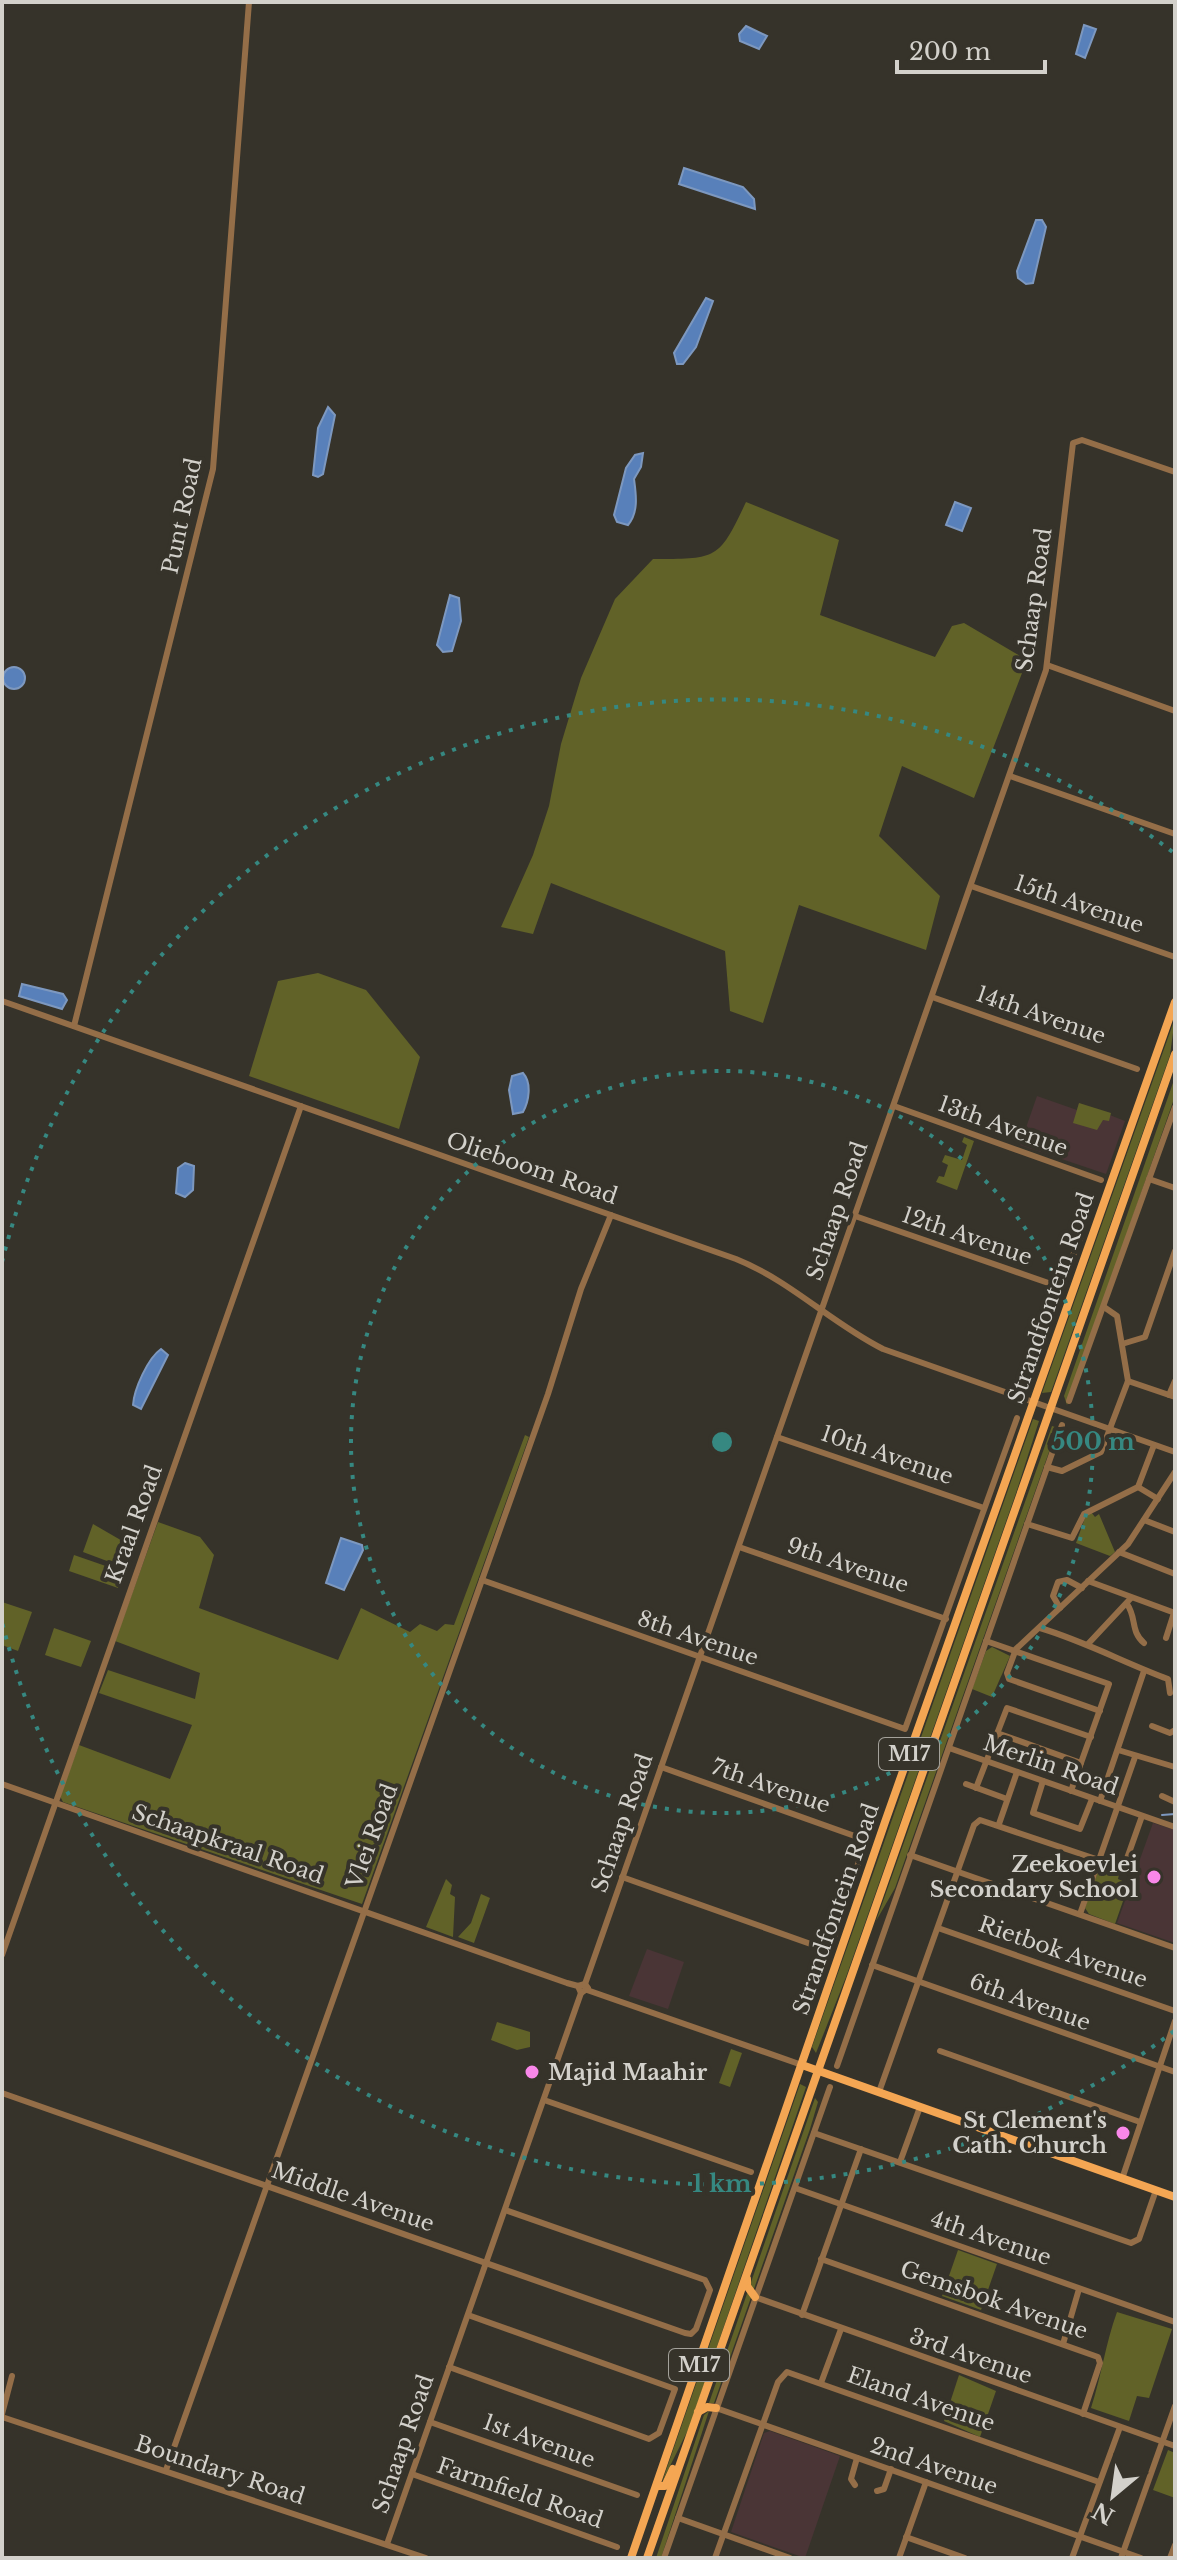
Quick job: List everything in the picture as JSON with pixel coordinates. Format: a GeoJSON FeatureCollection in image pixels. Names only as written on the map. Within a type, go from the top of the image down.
{"type":"FeatureCollection","features":[{"type":"Feature","properties":{"kind":"main road","name":"Strandfontein Road"},"geometry":{"type":"LineString","coordinates":[[631,2558],[1175,1002]]}},
{"type":"Feature","properties":{"kind":"main road","name":"Strandfontein Road"},"geometry":{"type":"LineString","coordinates":[[647,2558],[1175,1054]]}},
{"type":"Feature","properties":{"kind":"main road"},"geometry":{"type":"LineString","coordinates":[[802,2065],[1175,2197]]}},
{"type":"Feature","properties":{"kind":"main road"},"geometry":{"type":"LineString","coordinates":[[749,2267],[747,2286],[755,2297]]}},
{"type":"Feature","properties":{"kind":"main road"},"geometry":{"type":"LineString","coordinates":[[657,2486],[666,2485],[696,2416],[707,2407],[716,2408]]}},
{"type":"Feature","properties":{"kind":"street","name":"Punt Road"},"geometry":{"type":"LineString","coordinates":[[74,1026],[213,469],[249,2]]}},
{"type":"Feature","properties":{"kind":"street","name":"Schaap Road"},"geometry":{"type":"LineString","coordinates":[[387,2544],[1047,665],[1074,440],[1175,472]]}},
{"type":"Feature","properties":{"kind":"street"},"geometry":{"type":"LineString","coordinates":[[1047,665],[1175,711]]}},
{"type":"Feature","properties":{"kind":"street"},"geometry":{"type":"LineString","coordinates":[[1010,776],[1175,834]]}},
{"type":"Feature","properties":{"kind":"street","name":"15th Avenue"},"geometry":{"type":"LineString","coordinates":[[971,886],[1175,957]]}},
{"type":"Feature","properties":{"kind":"street","name":"14th Avenue"},"geometry":{"type":"LineString","coordinates":[[932,997],[1137,1069]]}},
{"type":"Feature","properties":{"kind":"street","name":"Olieboom Road"},"geometry":{"type":"LineString","coordinates":[[2,1001],[755,1266],[793,1287],[854,1333],[897,1355],[1175,1452]]}},
{"type":"Feature","properties":{"kind":"street","name":"Kraal Road"},"geometry":{"type":"LineString","coordinates":[[2,1955],[301,1106]]}},
{"type":"Feature","properties":{"kind":"street","name":"13th Avenue"},"geometry":{"type":"LineString","coordinates":[[894,1106],[1101,1180]]}},
{"type":"Feature","properties":{"kind":"street"},"geometry":{"type":"LineString","coordinates":[[1069,1401],[1175,1107]]}},
{"type":"Feature","properties":{"kind":"street"},"geometry":{"type":"LineString","coordinates":[[1165,1135],[1175,1138]]}},
{"type":"Feature","properties":{"kind":"street"},"geometry":{"type":"LineString","coordinates":[[1149,1179],[1175,1188]]}},
{"type":"Feature","properties":{"kind":"street","name":"Vlei Road"},"geometry":{"type":"LineString","coordinates":[[166,2470],[482,1580],[587,1272],[611,1215]]}},
{"type":"Feature","properties":{"kind":"street","name":"12th Avenue"},"geometry":{"type":"LineString","coordinates":[[855,1216],[1060,1287],[1081,1236]]}},
{"type":"Feature","properties":{"kind":"street"},"geometry":{"type":"LineString","coordinates":[[1122,1344],[1145,1337],[1175,1251]]}},
{"type":"Feature","properties":{"kind":"street"},"geometry":{"type":"LineString","coordinates":[[1047,1467],[1062,1471],[1097,1455],[1111,1430],[1128,1381],[1117,1316],[1104,1307]]}},
{"type":"Feature","properties":{"kind":"street"},"geometry":{"type":"LineString","coordinates":[[1128,1381],[1172,1396],[1175,1381]]}},
{"type":"Feature","properties":{"kind":"street"},"geometry":{"type":"LineString","coordinates":[[946,1619],[1017,1418]]}},
{"type":"Feature","properties":{"kind":"street"},"geometry":{"type":"LineString","coordinates":[[837,2066],[1062,1425]]}},
{"type":"Feature","properties":{"kind":"street","name":"10th Avenue"},"geometry":{"type":"LineString","coordinates":[[777,1437],[984,1508]]}},
{"type":"Feature","properties":{"kind":"street"},"geometry":{"type":"LineString","coordinates":[[1027,1524],[1072,1538],[1084,1514],[1138,1487],[1154,1445]]}},
{"type":"Feature","properties":{"kind":"street"},"geometry":{"type":"LineString","coordinates":[[1100,1711],[1009,1679],[1007,1673],[1015,1652],[1119,1552],[1175,1472]]}},
{"type":"Feature","properties":{"kind":"street"},"geometry":{"type":"LineString","coordinates":[[1138,1487],[1158,1499]]}},
{"type":"Feature","properties":{"kind":"street"},"geometry":{"type":"LineString","coordinates":[[1164,1488],[1175,1492]]}},
{"type":"Feature","properties":{"kind":"street"},"geometry":{"type":"LineString","coordinates":[[1144,1520],[1175,1532]]}},
{"type":"Feature","properties":{"kind":"street","name":"9th Avenue"},"geometry":{"type":"LineString","coordinates":[[739,1547],[946,1619]]}},
{"type":"Feature","properties":{"kind":"street"},"geometry":{"type":"LineString","coordinates":[[1119,1552],[1175,1574]]}},
{"type":"Feature","properties":{"kind":"street","name":"8th Avenue"},"geometry":{"type":"LineString","coordinates":[[482,1580],[902,1729],[907,1727],[946,1619]]}},
{"type":"Feature","properties":{"kind":"street"},"geometry":{"type":"LineString","coordinates":[[1060,1608],[1053,1596],[1058,1582],[1067,1580],[1082,1588]]}},
{"type":"Feature","properties":{"kind":"street"},"geometry":{"type":"LineString","coordinates":[[1088,1581],[1129,1601],[1175,1613],[1166,1638]]}},
{"type":"Feature","properties":{"kind":"street"},"geometry":{"type":"LineString","coordinates":[[1129,1601],[1136,1635],[1144,1643]]}},
{"type":"Feature","properties":{"kind":"street"},"geometry":{"type":"LineString","coordinates":[[1088,1644],[1098,1630],[1129,1601]]}},
{"type":"Feature","properties":{"kind":"street"},"geometry":{"type":"LineString","coordinates":[[1040,1628],[1088,1644],[1144,1671],[1169,1678],[1170,1693]]}},
{"type":"Feature","properties":{"kind":"street"},"geometry":{"type":"LineString","coordinates":[[986,1641],[1109,1684],[1071,1791]]}},
{"type":"Feature","properties":{"kind":"street"},"geometry":{"type":"LineString","coordinates":[[1043,1781],[1032,1810],[1080,1829],[1118,1750],[1144,1671]]}},
{"type":"Feature","properties":{"kind":"street"},"geometry":{"type":"LineString","coordinates":[[976,1788],[1007,1708],[1091,1737]]}},
{"type":"Feature","properties":{"kind":"street"},"geometry":{"type":"LineString","coordinates":[[1152,1726],[1170,1733],[1175,1730]]}},
{"type":"Feature","properties":{"kind":"street"},"geometry":{"type":"LineString","coordinates":[[997,1733],[1081,1763]]}},
{"type":"Feature","properties":{"kind":"street","name":"Merlin Road"},"geometry":{"type":"LineString","coordinates":[[949,1748],[1175,1827]]}},
{"type":"Feature","properties":{"kind":"street"},"geometry":{"type":"LineString","coordinates":[[1118,1750],[1175,1767]]}},
{"type":"Feature","properties":{"kind":"street"},"geometry":{"type":"LineString","coordinates":[[1080,1914],[1135,1757]]}},
{"type":"Feature","properties":{"kind":"street","name":"7th Avenue"},"geometry":{"type":"LineString","coordinates":[[622,1877],[828,1948],[866,1842],[862,1837],[661,1767]]}},
{"type":"Feature","properties":{"kind":"street"},"geometry":{"type":"LineString","coordinates":[[999,1824],[1017,1772]]}},
{"type":"Feature","properties":{"kind":"street","name":"Schaapkraal Road"},"geometry":{"type":"LineString","coordinates":[[2,1784],[802,2065]]}},
{"type":"Feature","properties":{"kind":"street"},"geometry":{"type":"LineString","coordinates":[[966,1784],[1007,1799]]}},
{"type":"Feature","properties":{"kind":"street"},"geometry":{"type":"LineString","coordinates":[[1162,1796],[1175,1802]]}},
{"type":"Feature","properties":{"kind":"street"},"geometry":{"type":"LineString","coordinates":[[879,2092],[974,1825],[980,1820],[999,1824],[1120,1867],[1125,1864],[1142,1816]]}},
{"type":"Feature","properties":{"kind":"street"},"geometry":{"type":"LineString","coordinates":[[910,1855],[1175,1948]]}},
{"type":"Feature","properties":{"kind":"street","name":"Rietbok Avenue"},"geometry":{"type":"LineString","coordinates":[[938,1928],[1175,2011]]}},
{"type":"Feature","properties":{"kind":"street","name":"6th Avenue"},"geometry":{"type":"LineString","coordinates":[[872,1965],[1175,2072]]}},
{"type":"Feature","properties":{"kind":"street"},"geometry":{"type":"LineString","coordinates":[[1122,2179],[1175,2021]]}},
{"type":"Feature","properties":{"kind":"street"},"geometry":{"type":"LineString","coordinates":[[940,2051],[1140,2122]]}},
{"type":"Feature","properties":{"kind":"street"},"geometry":{"type":"LineString","coordinates":[[664,2558],[830,2087]]}},
{"type":"Feature","properties":{"kind":"street","name":"Middle Avenue"},"geometry":{"type":"LineString","coordinates":[[2,2093],[691,2334],[696,2329],[710,2285],[505,2210]]}},
{"type":"Feature","properties":{"kind":"street"},"geometry":{"type":"LineString","coordinates":[[544,2100],[751,2172]]}},
{"type":"Feature","properties":{"kind":"street"},"geometry":{"type":"LineString","coordinates":[[900,2162],[920,2107]]}},
{"type":"Feature","properties":{"kind":"street"},"geometry":{"type":"LineString","coordinates":[[814,2133],[1131,2243],[1139,2239],[1156,2190]]}},
{"type":"Feature","properties":{"kind":"street"},"geometry":{"type":"LineString","coordinates":[[802,2315],[861,2149]]}},
{"type":"Feature","properties":{"kind":"street","name":"4th Avenue"},"geometry":{"type":"LineString","coordinates":[[795,2188],[1175,2322]]}},
{"type":"Feature","properties":{"kind":"street","name":"Gemsbok Avenue"},"geometry":{"type":"LineString","coordinates":[[821,2259],[1063,2344],[1100,2360],[1083,2414]]}},
{"type":"Feature","properties":{"kind":"street"},"geometry":{"type":"LineString","coordinates":[[1063,2344],[1079,2289]]}},
{"type":"Feature","properties":{"kind":"street","name":"3rd Avenue"},"geometry":{"type":"LineString","coordinates":[[755,2297],[1175,2446]]}},
{"type":"Feature","properties":{"kind":"street"},"geometry":{"type":"LineString","coordinates":[[449,2367],[654,2439],[659,2433],[675,2389],[468,2315]]}},
{"type":"Feature","properties":{"kind":"street"},"geometry":{"type":"LineString","coordinates":[[821,2383],[841,2329]]}},
{"type":"Feature","properties":{"kind":"street","name":"Eland Avenue"},"geometry":{"type":"LineString","coordinates":[[762,2425],[781,2374],[791,2372],[1099,2482]]}},
{"type":"Feature","properties":{"kind":"street"},"geometry":{"type":"LineString","coordinates":[[2,2416],[12,2376]]}},
{"type":"Feature","properties":{"kind":"street"},"geometry":{"type":"LineString","coordinates":[[1122,2555],[1175,2406]]}},
{"type":"Feature","properties":{"kind":"street","name":"2nd Avenue"},"geometry":{"type":"LineString","coordinates":[[716,2408],[1079,2536],[1122,2555],[1141,2558]]}},
{"type":"Feature","properties":{"kind":"street","name":"Boundary Road"},"geometry":{"type":"LineString","coordinates":[[2,2416],[426,2558]]}},
{"type":"Feature","properties":{"kind":"street","name":"1st Avenue"},"geometry":{"type":"LineString","coordinates":[[430,2422],[637,2495]]}},
{"type":"Feature","properties":{"kind":"street"},"geometry":{"type":"LineString","coordinates":[[715,2558],[762,2425]]}},
{"type":"Feature","properties":{"kind":"street"},"geometry":{"type":"LineString","coordinates":[[1072,2558],[1120,2427]]}},
{"type":"Feature","properties":{"kind":"street"},"geometry":{"type":"LineString","coordinates":[[855,2485],[851,2479],[857,2458]]}},
{"type":"Feature","properties":{"kind":"street"},"geometry":{"type":"LineString","coordinates":[[877,2491],[884,2489],[891,2469]]}},
{"type":"Feature","properties":{"kind":"street","name":"Farmfield Road"},"geometry":{"type":"LineString","coordinates":[[412,2474],[617,2547]]}},
{"type":"Feature","properties":{"kind":"street"},"geometry":{"type":"LineString","coordinates":[[899,2558],[926,2482]]}},
{"type":"Feature","properties":{"kind":"street"},"geometry":{"type":"LineString","coordinates":[[678,2518],[790,2558]]}},
{"type":"Feature","properties":{"kind":"street"},"geometry":{"type":"LineString","coordinates":[[906,2537],[965,2558]]}},
{"type":"Feature","properties":{"kind":"street"},"geometry":{"type":"LineString","coordinates":[[1170,2558],[1175,2545]]}},
{"type":"Feature","properties":{"kind":"shaded area"},"geometry":{"type":"Polygon","coordinates":[[[746,502],[839,540],[820,615],[935,657],[952,626],[964,623],[1027,660],[974,798],[902,766],[879,836],[940,896],[926,950],[799,905],[763,1023],[730,1011],[725,951],[551,883],[533,934],[501,927],[533,855],[549,806],[561,744],[581,678],[615,599],[653,559],[703,556],[722,546],[746,502]]]}},
{"type":"Feature","properties":{"kind":"shaded area"},"geometry":{"type":"Polygon","coordinates":[[[318,973],[366,990],[420,1057],[399,1129],[249,1076],[278,981],[318,973]]]}},
{"type":"Feature","properties":{"kind":"shaded area"},"geometry":{"type":"Polygon","coordinates":[[[1175,1018],[1170,1055],[1051,1392],[1042,1393],[1175,1018]]]}},
{"type":"Feature","properties":{"kind":"shaded area"},"geometry":{"type":"Polygon","coordinates":[[[1175,1077],[1175,1096],[1067,1405],[1064,1396],[1175,1077]]]}},
{"type":"Feature","properties":{"kind":"shaded area"},"geometry":{"type":"Polygon","coordinates":[[[1037,1096],[1077,1110],[1079,1103],[1125,1121],[1106,1174],[1020,1145],[1037,1096]]]}},
{"type":"Feature","properties":{"kind":"shaded area"},"geometry":{"type":"Polygon","coordinates":[[[1079,1103],[1111,1113],[1109,1121],[1103,1120],[1097,1130],[1073,1123],[1079,1103]]]}},
{"type":"Feature","properties":{"kind":"shaded area"},"geometry":{"type":"Polygon","coordinates":[[[964,1137],[974,1141],[957,1190],[936,1182],[939,1176],[944,1177],[948,1165],[942,1162],[945,1155],[962,1160],[967,1145],[962,1142],[964,1137]]]}},
{"type":"Feature","properties":{"kind":"shaded area"},"geometry":{"type":"Polygon","coordinates":[[[1033,1419],[1039,1421],[1016,1493],[846,1977],[816,2053],[812,2047],[1033,1419]]]}},
{"type":"Feature","properties":{"kind":"shaded area"},"geometry":{"type":"Polygon","coordinates":[[[1052,1426],[1058,1428],[1056,1433],[1051,1433],[1047,1444],[1050,1449],[895,1888],[876,1921],[1052,1426]]]}},
{"type":"Feature","properties":{"kind":"shaded area"},"geometry":{"type":"Polygon","coordinates":[[[525,1435],[529,1437],[362,1904],[63,1802],[60,1796],[79,1745],[170,1779],[192,1725],[99,1693],[108,1670],[195,1699],[200,1673],[115,1641],[158,1522],[200,1537],[214,1555],[199,1608],[338,1660],[361,1608],[410,1632],[420,1624],[437,1631],[445,1624],[454,1625],[525,1435]]]}},
{"type":"Feature","properties":{"kind":"shaded area"},"geometry":{"type":"Polygon","coordinates":[[[1091,1512],[1095,1517],[1099,1514],[1115,1552],[1110,1556],[1076,1543],[1085,1518],[1091,1512]]]}},
{"type":"Feature","properties":{"kind":"shaded area"},"geometry":{"type":"Polygon","coordinates":[[[93,1524],[131,1546],[123,1567],[83,1552],[93,1524]]]}},
{"type":"Feature","properties":{"kind":"shaded area"},"geometry":{"type":"Polygon","coordinates":[[[74,1555],[123,1572],[118,1588],[69,1571],[74,1555]]]}},
{"type":"Feature","properties":{"kind":"shaded area"},"geometry":{"type":"Polygon","coordinates":[[[2,1602],[32,1612],[18,1651],[2,1645],[2,1602]]]}},
{"type":"Feature","properties":{"kind":"shaded area"},"geometry":{"type":"Polygon","coordinates":[[[54,1628],[91,1641],[81,1667],[45,1655],[54,1628]]]}},
{"type":"Feature","properties":{"kind":"shaded area"},"geometry":{"type":"Polygon","coordinates":[[[992,1647],[1010,1656],[992,1697],[972,1689],[986,1651],[992,1647]]]}},
{"type":"Feature","properties":{"kind":"shaded area","name":"Zeekoevlei Secondary School"},"geometry":{"type":"Polygon","coordinates":[[[1153,1823],[1175,1830],[1175,1943],[1117,1923],[1153,1823]]]}},
{"type":"Feature","properties":{"kind":"shaded area"},"geometry":{"type":"Polygon","coordinates":[[[1105,1865],[1120,1870],[1118,1879],[1129,1884],[1115,1924],[1089,1914],[1085,1908],[1099,1869],[1105,1865]]]}},
{"type":"Feature","properties":{"kind":"shaded area"},"geometry":{"type":"Polygon","coordinates":[[[446,1879],[452,1885],[450,1894],[455,1897],[453,1937],[426,1927],[446,1879]]]}},
{"type":"Feature","properties":{"kind":"shaded area"},"geometry":{"type":"Polygon","coordinates":[[[481,1894],[490,1898],[474,1943],[458,1937],[471,1923],[481,1894]]]}},
{"type":"Feature","properties":{"kind":"shaded area"},"geometry":{"type":"Polygon","coordinates":[[[647,1949],[684,1962],[668,2009],[629,1996],[647,1949]]]}},
{"type":"Feature","properties":{"kind":"shaded area"},"geometry":{"type":"Polygon","coordinates":[[[497,2022],[530,2032],[530,2047],[517,2050],[491,2040],[497,2022]]]}},
{"type":"Feature","properties":{"kind":"shaded area"},"geometry":{"type":"Polygon","coordinates":[[[731,2049],[742,2053],[730,2087],[719,2083],[731,2049]]]}},
{"type":"Feature","properties":{"kind":"shaded area"},"geometry":{"type":"Polygon","coordinates":[[[800,2084],[806,2087],[689,2428],[662,2482],[800,2084]]]}},
{"type":"Feature","properties":{"kind":"shaded area"},"geometry":{"type":"Polygon","coordinates":[[[815,2098],[818,2102],[810,2129],[714,2403],[709,2403],[815,2098]]]}},
{"type":"Feature","properties":{"kind":"shaded area"},"geometry":{"type":"Polygon","coordinates":[[[958,2250],[997,2264],[981,2310],[942,2296],[958,2250]]]}},
{"type":"Feature","properties":{"kind":"shaded area"},"geometry":{"type":"Polygon","coordinates":[[[1117,2312],[1172,2329],[1149,2398],[1137,2396],[1129,2421],[1091,2408],[1117,2312]]]}},
{"type":"Feature","properties":{"kind":"shaded area"},"geometry":{"type":"Polygon","coordinates":[[[959,2375],[996,2391],[980,2437],[944,2421],[959,2375]]]}},
{"type":"Feature","properties":{"kind":"shaded area"},"geometry":{"type":"Polygon","coordinates":[[[709,2411],[661,2558],[656,2558],[704,2415],[709,2411]]]}},
{"type":"Feature","properties":{"kind":"shaded area"},"geometry":{"type":"Polygon","coordinates":[[[770,2431],[840,2456],[805,2558],[731,2532],[764,2433],[770,2431]]]}},
{"type":"Feature","properties":{"kind":"shaded area"},"geometry":{"type":"Polygon","coordinates":[[[1168,2450],[1175,2453],[1175,2498],[1153,2490],[1168,2450]]]}},
{"type":"Feature","properties":{"kind":"water"},"geometry":{"type":"Polygon","coordinates":[[[1084,25],[1096,29],[1085,58],[1076,54],[1084,25]]]}},
{"type":"Feature","properties":{"kind":"water"},"geometry":{"type":"Polygon","coordinates":[[[746,26],[767,36],[759,49],[740,41],[739,34],[746,26]]]}},
{"type":"Feature","properties":{"kind":"water"},"geometry":{"type":"Polygon","coordinates":[[[684,168],[743,187],[754,199],[755,209],[679,184],[684,168]]]}},
{"type":"Feature","properties":{"kind":"water"},"geometry":{"type":"Polygon","coordinates":[[[1036,220],[1042,220],[1046,227],[1033,283],[1026,284],[1018,278],[1017,271],[1036,220]]]}},
{"type":"Feature","properties":{"kind":"water"},"geometry":{"type":"Polygon","coordinates":[[[706,298],[713,301],[696,347],[683,364],[677,364],[674,353],[706,298]]]}},
{"type":"Feature","properties":{"kind":"water"},"geometry":{"type":"Polygon","coordinates":[[[328,407],[335,415],[323,474],[318,477],[313,475],[318,428],[328,407]]]}},
{"type":"Feature","properties":{"kind":"water"},"geometry":{"type":"Polygon","coordinates":[[[643,453],[641,467],[634,479],[634,514],[628,525],[617,522],[614,515],[626,468],[635,455],[643,453]]]}},
{"type":"Feature","properties":{"kind":"water"},"geometry":{"type":"Polygon","coordinates":[[[955,502],[971,508],[962,531],[946,525],[955,502]]]}},
{"type":"Feature","properties":{"kind":"water"},"geometry":{"type":"Polygon","coordinates":[[[450,595],[459,598],[461,621],[452,651],[443,652],[437,645],[450,595]]]}},
{"type":"Feature","properties":{"kind":"water"},"geometry":{"type":"Polygon","coordinates":[[[10,667],[18,667],[25,678],[18,689],[10,689],[3,682],[3,674],[10,667]]]}},
{"type":"Feature","properties":{"kind":"water"},"geometry":{"type":"Polygon","coordinates":[[[22,984],[63,994],[67,1000],[62,1009],[19,996],[22,984]]]}},
{"type":"Feature","properties":{"kind":"water"},"geometry":{"type":"Polygon","coordinates":[[[523,1073],[529,1087],[527,1103],[523,1112],[513,1114],[509,1090],[512,1076],[523,1073]]]}},
{"type":"Feature","properties":{"kind":"water"},"geometry":{"type":"Polygon","coordinates":[[[185,1163],[194,1166],[193,1190],[185,1197],[176,1193],[178,1168],[185,1163]]]}},
{"type":"Feature","properties":{"kind":"water"},"geometry":{"type":"Polygon","coordinates":[[[161,1349],[168,1355],[141,1409],[133,1405],[136,1391],[142,1374],[161,1349]]]}},
{"type":"Feature","properties":{"kind":"water"},"geometry":{"type":"Polygon","coordinates":[[[341,1538],[362,1545],[363,1550],[344,1590],[326,1583],[341,1538]]]}},
{"type":"Feature","properties":{"kind":"waterway"},"geometry":{"type":"LineString","coordinates":[[1162,1815],[1175,1814]]}},
{"type":"Feature","properties":{"kind":"place","name":"Zeekoevlei Secondary School"},"geometry":{"type":"Point","coordinates":[1154,1877]}},
{"type":"Feature","properties":{"kind":"place","name":"Majid Maahir"},"geometry":{"type":"Point","coordinates":[532,2072]}},
{"type":"Feature","properties":{"kind":"place","name":"St Clement's Cath. Church"},"geometry":{"type":"Point","coordinates":[1123,2133]}}]}
